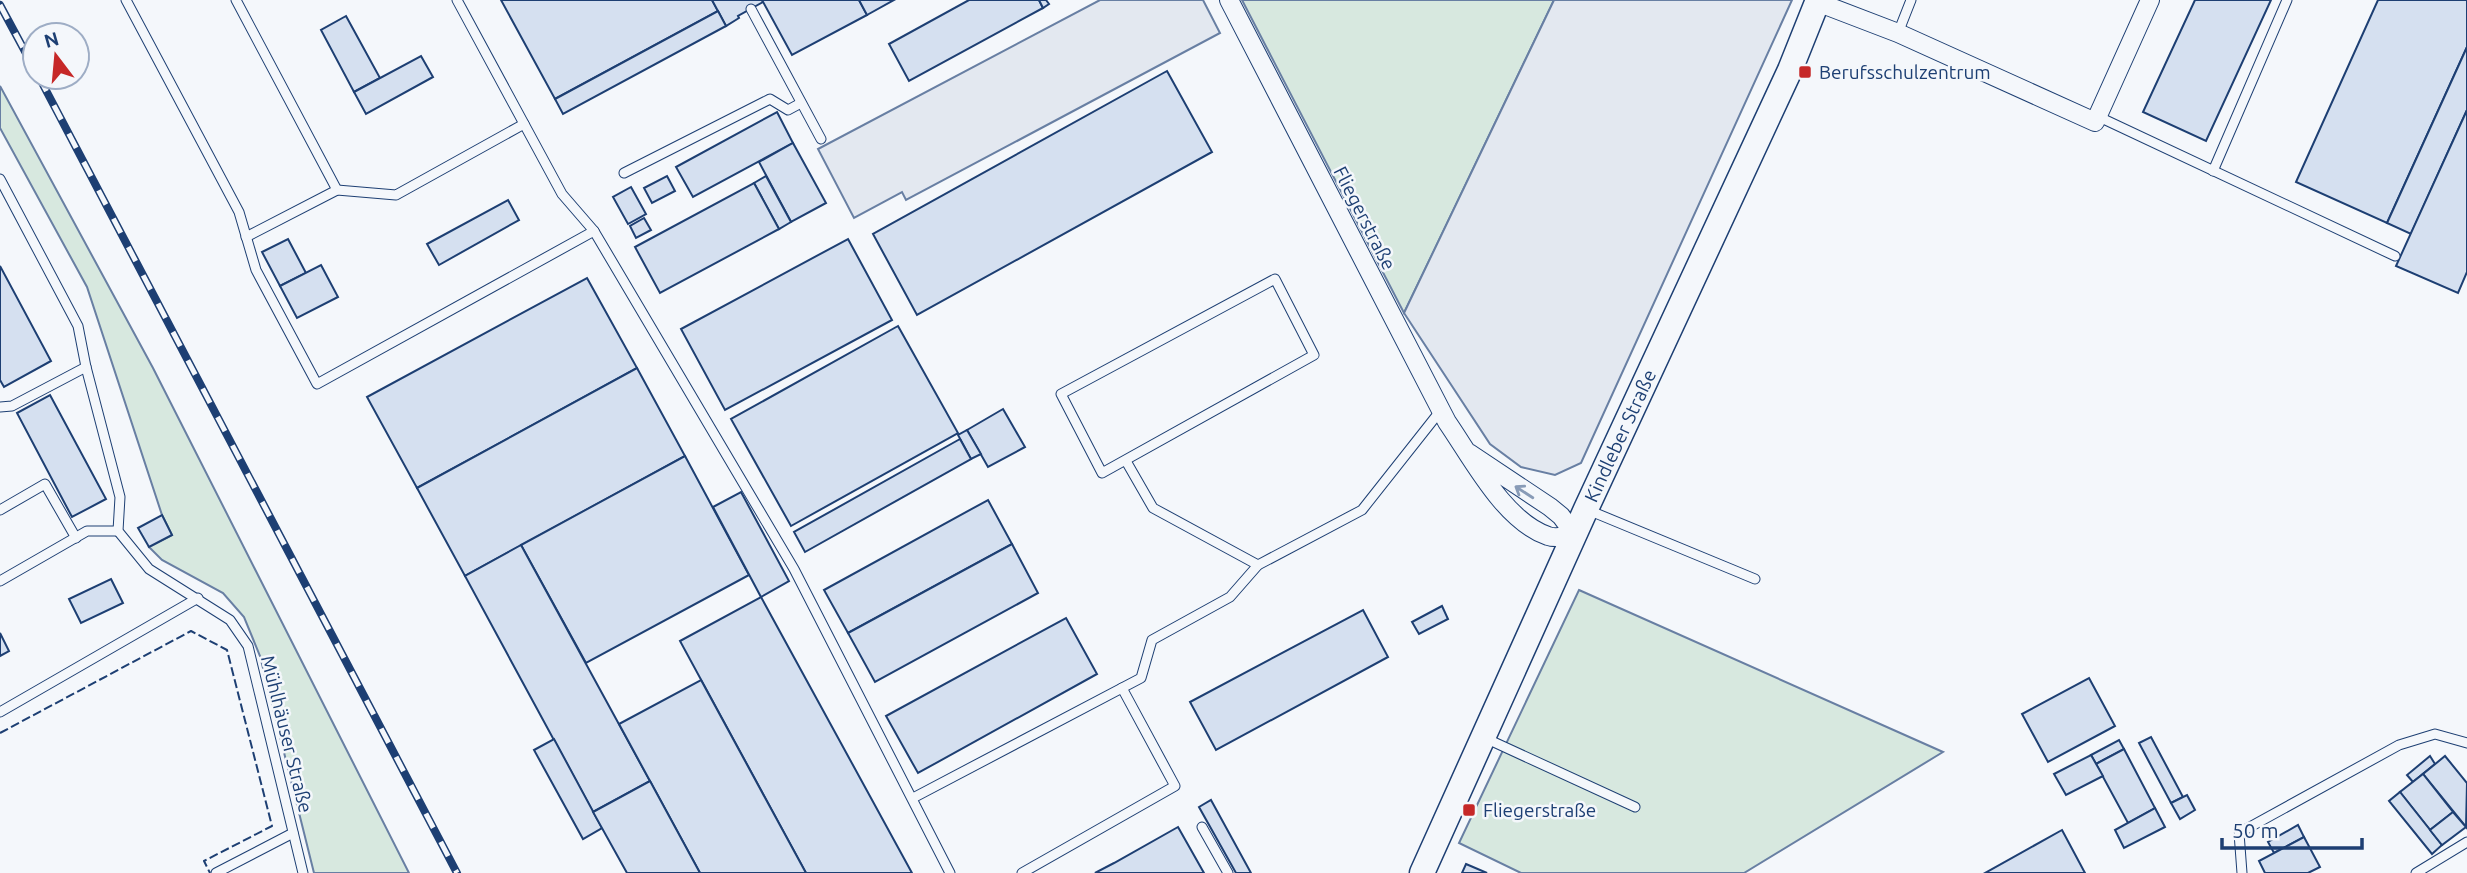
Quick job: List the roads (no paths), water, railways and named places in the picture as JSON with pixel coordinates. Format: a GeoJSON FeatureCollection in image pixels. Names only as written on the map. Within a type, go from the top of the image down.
{"type":"FeatureCollection","features":[{"type":"Feature","properties":{"kind":"main road","name":"Kindleber Straße"},"geometry":{"type":"LineString","coordinates":[[1423,873],[1586,509],[1790,70],[1818,1]]}},
{"type":"Feature","properties":{"kind":"street","name":"Fliegerstraße"},"geometry":{"type":"LineString","coordinates":[[1229,0],[1441,410],[1486,482],[1531,527],[1549,536],[1575,535]]}},
{"type":"Feature","properties":{"kind":"street"},"geometry":{"type":"LineString","coordinates":[[1818,1],[1898,33],[2095,122],[2150,0]]}},
{"type":"Feature","properties":{"kind":"street","name":"Fliegerstraße"},"geometry":{"type":"LineString","coordinates":[[1469,453],[1550,507],[1561,516],[1575,535]]}},
{"type":"Feature","properties":{"kind":"lane"},"geometry":{"type":"LineString","coordinates":[[126,0],[239,212],[256,270],[317,384],[594,231]]}},
{"type":"Feature","properties":{"kind":"lane"},"geometry":{"type":"LineString","coordinates":[[236,0],[337,190]]}},
{"type":"Feature","properties":{"kind":"lane"},"geometry":{"type":"LineString","coordinates":[[457,0],[562,194],[594,231],[794,569],[950,873]]}},
{"type":"Feature","properties":{"kind":"lane"},"geometry":{"type":"LineString","coordinates":[[1898,33],[1911,0]]}},
{"type":"Feature","properties":{"kind":"lane"},"geometry":{"type":"LineString","coordinates":[[2213,171],[2287,0]]}},
{"type":"Feature","properties":{"kind":"lane"},"geometry":{"type":"LineString","coordinates":[[751,9],[821,139]]}},
{"type":"Feature","properties":{"kind":"lane"},"geometry":{"type":"LineString","coordinates":[[624,173],[770,99],[788,110],[801,103]]}},
{"type":"Feature","properties":{"kind":"lane"},"geometry":{"type":"LineString","coordinates":[[2097,116],[2395,256]]}},
{"type":"Feature","properties":{"kind":"lane"},"geometry":{"type":"LineString","coordinates":[[246,237],[337,190],[396,195],[524,124]]}},
{"type":"Feature","properties":{"kind":"lane"},"geometry":{"type":"LineString","coordinates":[[0,179],[78,326],[120,497],[118,531],[87,531],[0,581]]}},
{"type":"Feature","properties":{"kind":"lane"},"geometry":{"type":"LineString","coordinates":[[1275,279],[1314,355],[1126,461],[1102,473],[1061,394],[1275,279]]}},
{"type":"Feature","properties":{"kind":"lane"},"geometry":{"type":"LineString","coordinates":[[0,407],[12,406],[86,367]]}},
{"type":"Feature","properties":{"kind":"lane"},"geometry":{"type":"LineString","coordinates":[[913,798],[1141,678],[1152,640],[1230,597],[1258,565],[1362,510],[1441,410]]}},
{"type":"Feature","properties":{"kind":"lane"},"geometry":{"type":"LineString","coordinates":[[1126,461],[1153,508],[1258,565]]}},
{"type":"Feature","properties":{"kind":"lane"},"geometry":{"type":"LineString","coordinates":[[0,510],[45,484],[76,538]]}},
{"type":"Feature","properties":{"kind":"lane"},"geometry":{"type":"LineString","coordinates":[[1586,509],[1755,579]]}},
{"type":"Feature","properties":{"kind":"lane","name":"Mühlhäuser Straße"},"geometry":{"type":"LineString","coordinates":[[118,531],[149,569],[230,620],[248,646],[303,873]]}},
{"type":"Feature","properties":{"kind":"lane"},"geometry":{"type":"LineString","coordinates":[[0,712],[198,598]]}},
{"type":"Feature","properties":{"kind":"lane"},"geometry":{"type":"LineString","coordinates":[[1022,873],[1175,786],[1122,688]]}},
{"type":"Feature","properties":{"kind":"lane"},"geometry":{"type":"LineString","coordinates":[[2242,873],[2239,833],[2399,745],[2435,734],[2467,743]]}},
{"type":"Feature","properties":{"kind":"lane"},"geometry":{"type":"LineString","coordinates":[[1484,737],[1635,807]]}},
{"type":"Feature","properties":{"kind":"lane"},"geometry":{"type":"LineString","coordinates":[[1202,827],[1228,873]]}},
{"type":"Feature","properties":{"kind":"lane"},"geometry":{"type":"LineString","coordinates":[[216,873],[293,833]]}},
{"type":"Feature","properties":{"kind":"lane"},"geometry":{"type":"LineString","coordinates":[[2416,873],[2467,842]]}},
{"type":"Feature","properties":{"kind":"railway"},"geometry":{"type":"LineString","coordinates":[[0,5],[21,44]]}},
{"type":"Feature","properties":{"kind":"railway"},"geometry":{"type":"LineString","coordinates":[[46,91],[457,873]]}},
{"type":"Feature","properties":{"kind":"place","name":"Berufsschulzentrum"},"geometry":{"type":"Point","coordinates":[1805,72]}},
{"type":"Feature","properties":{"kind":"place","name":"Fliegerstraße"},"geometry":{"type":"Point","coordinates":[1469,810]}}]}
